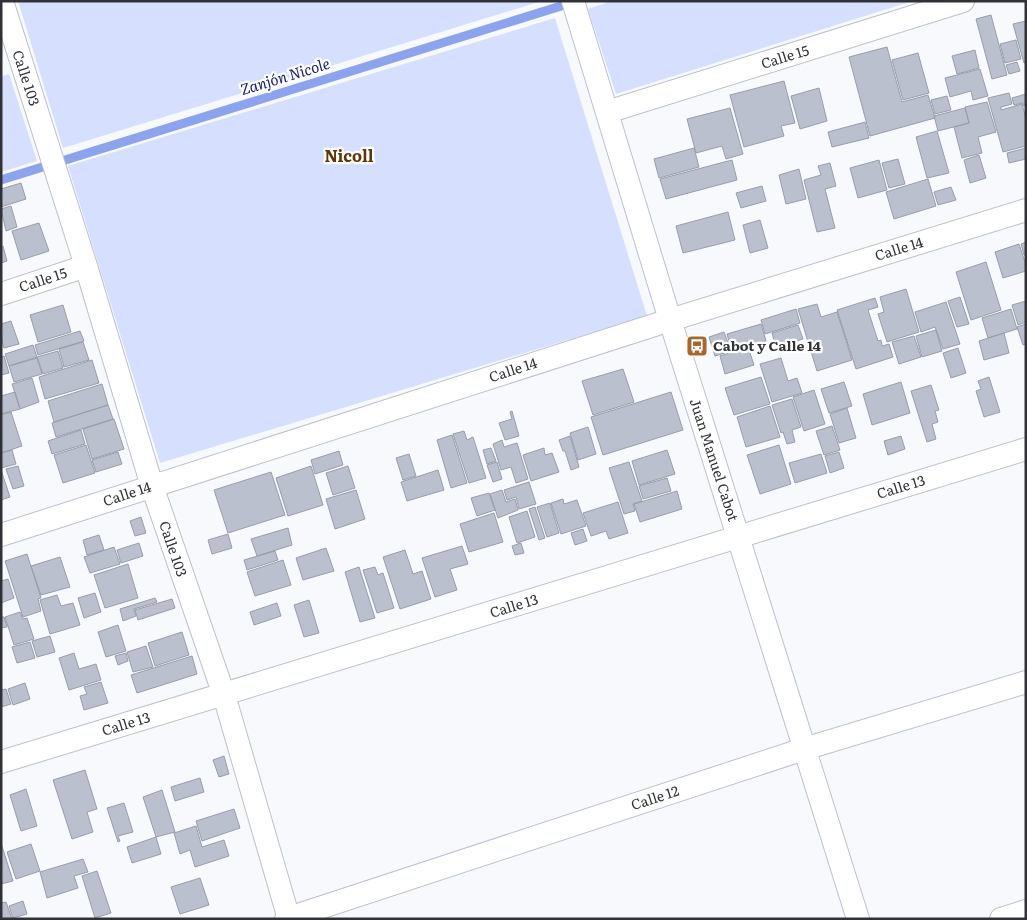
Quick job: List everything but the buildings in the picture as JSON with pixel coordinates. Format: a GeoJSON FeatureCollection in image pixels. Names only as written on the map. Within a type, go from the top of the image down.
{"type":"FeatureCollection","features":[{"type":"Feature","properties":{"kind":"street","name":"Calle 103"},"geometry":{"type":"LineString","coordinates":[[2,1],[10,58],[51,156],[152,486],[224,695],[288,919]]}},
{"type":"Feature","properties":{"kind":"street","name":"Calle 15"},"geometry":{"type":"LineString","coordinates":[[607,112],[963,1]]}},
{"type":"Feature","properties":{"kind":"street","name":"Juan Manuel Cabot"},"geometry":{"type":"LineString","coordinates":[[575,10],[858,919]]}},
{"type":"Feature","properties":{"kind":"street","name":"Calle 14"},"geometry":{"type":"LineString","coordinates":[[1,535],[670,320],[1026,210]]}},
{"type":"Feature","properties":{"kind":"street","name":"Calle 15"},"geometry":{"type":"LineString","coordinates":[[1,294],[86,266]]}},
{"type":"Feature","properties":{"kind":"street","name":"Calle 13"},"geometry":{"type":"LineString","coordinates":[[1,762],[1026,449]]}},
{"type":"Feature","properties":{"kind":"street","name":"Calle 12"},"geometry":{"type":"LineString","coordinates":[[288,919],[804,750],[1026,682]]}},
{"type":"Feature","properties":{"kind":"street"},"geometry":{"type":"LineString","coordinates":[[1001,919],[1026,911]]}},
{"type":"Feature","properties":{"kind":"shaded area"},"geometry":{"type":"Polygon","coordinates":[[[18,1],[542,1],[63,148],[18,1]]]}},
{"type":"Feature","properties":{"kind":"shaded area"},"geometry":{"type":"Polygon","coordinates":[[[612,1],[913,1],[616,94],[588,9],[612,1]]]}},
{"type":"Feature","properties":{"kind":"shaded area"},"geometry":{"type":"Polygon","coordinates":[[[555,18],[647,316],[160,463],[68,166],[555,18]]]}},
{"type":"Feature","properties":{"kind":"shaded area"},"geometry":{"type":"Polygon","coordinates":[[[9,74],[37,161],[1,172],[1,76],[9,74]]]}},
{"type":"Feature","properties":{"kind":"waterway","name":"Zanjón Nicole"},"geometry":{"type":"LineString","coordinates":[[1,180],[574,2]]}},
{"type":"Feature","properties":{"kind":"place","name":"Cabot y Calle 14"},"geometry":{"type":"Point","coordinates":[697,346]}},
{"type":"Feature","properties":{"kind":"district","name":"Nicoll"},"geometry":{"type":"Point","coordinates":[349,156]}}]}
